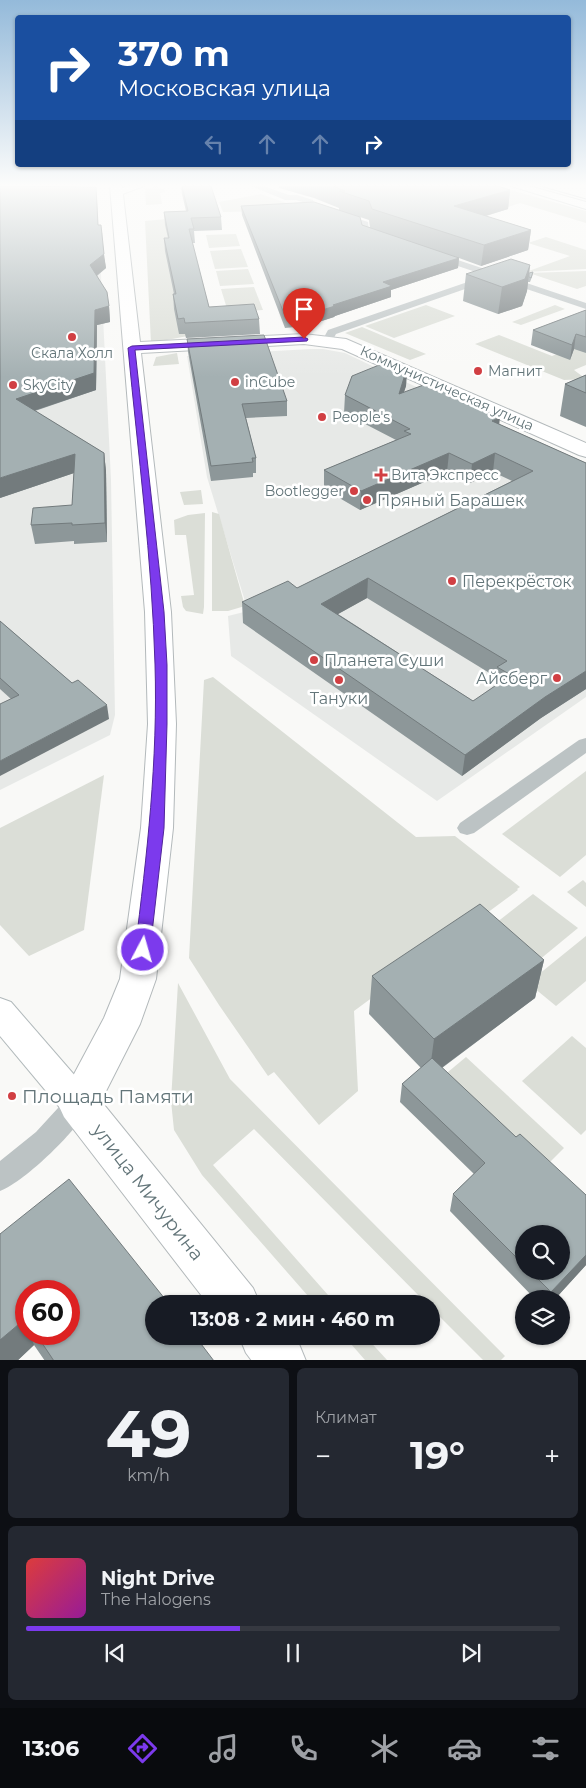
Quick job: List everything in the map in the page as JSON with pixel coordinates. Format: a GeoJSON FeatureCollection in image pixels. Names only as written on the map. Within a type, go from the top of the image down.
{"type":"FeatureCollection","features":[{"type":"Feature","properties":{"kind":"main road"},"geometry":{"type":"LineString","coordinates":[[78,1104],[121,1024],[138,979],[157,828],[162,724],[160,638],[122,249]]}},
{"type":"Feature","properties":{"kind":"main road","name":"Коммунистическая улица"},"geometry":{"type":"LineString","coordinates":[[132,348],[330,336],[586,451]]}},
{"type":"Feature","properties":{"kind":"main road","name":"улица Мичурина"},"geometry":{"type":"LineString","coordinates":[[78,1104],[230,1295]]}},
{"type":"Feature","properties":{"kind":"main road"},"geometry":{"type":"LineString","coordinates":[[270,1345],[282,1360]]}},
{"type":"Feature","properties":{"kind":"street"},"geometry":{"type":"LineString","coordinates":[[429,253],[584,305]]}},
{"type":"Feature","properties":{"kind":"street"},"geometry":{"type":"LineString","coordinates":[[330,336],[495,276]]}},
{"type":"Feature","properties":{"kind":"street"},"geometry":{"type":"LineString","coordinates":[[467,828],[586,744]]}},
{"type":"Feature","properties":{"kind":"street","name":"улица Мичурина"},"geometry":{"type":"LineString","coordinates":[[0,1012],[78,1104]]}},
{"type":"Feature","properties":{"kind":"street"},"geometry":{"type":"LineString","coordinates":[[0,1178],[45,1141],[78,1104]]}},
{"type":"Feature","properties":{"kind":"shaded area"},"geometry":{"type":"Polygon","coordinates":[[[8,249],[101,249],[111,480],[115,715],[110,735],[0,790],[0,252],[8,249]]]}},
{"type":"Feature","properties":{"kind":"shaded area"},"geometry":{"type":"Polygon","coordinates":[[[146,249],[174,249],[193,335],[151,343],[146,249]]]}},
{"type":"Feature","properties":{"kind":"shaded area"},"geometry":{"type":"Polygon","coordinates":[[[241,249],[248,267],[215,269],[210,251],[241,249]]]}},
{"type":"Feature","properties":{"kind":"shaded area"},"geometry":{"type":"Polygon","coordinates":[[[549,249],[586,250],[586,269],[526,272],[570,256],[549,249]]]}},
{"type":"Feature","properties":{"kind":"shaded area"},"geometry":{"type":"Polygon","coordinates":[[[248,269],[254,284],[220,286],[216,271],[248,269]]]}},
{"type":"Feature","properties":{"kind":"shaded area"},"geometry":{"type":"Polygon","coordinates":[[[586,271],[586,286],[577,289],[529,273],[586,271]]]}},
{"type":"Feature","properties":{"kind":"shaded area"},"geometry":{"type":"Polygon","coordinates":[[[254,287],[263,310],[228,312],[221,289],[254,287]]]}},
{"type":"Feature","properties":{"kind":"shaded area"},"geometry":{"type":"Polygon","coordinates":[[[426,305],[455,316],[394,338],[365,326],[426,305]]]}},
{"type":"Feature","properties":{"kind":"shaded area"},"geometry":{"type":"Polygon","coordinates":[[[555,305],[565,309],[521,325],[512,322],[555,305]]]}},
{"type":"Feature","properties":{"kind":"shaded area"},"geometry":{"type":"Polygon","coordinates":[[[362,327],[426,354],[410,360],[345,333],[362,327]]]}},
{"type":"Feature","properties":{"kind":"shaded area"},"geometry":{"type":"Polygon","coordinates":[[[499,335],[552,356],[586,342],[586,365],[574,370],[586,379],[564,380],[475,344],[499,335]]]}},
{"type":"Feature","properties":{"kind":"shaded area"},"geometry":{"type":"Polygon","coordinates":[[[310,349],[345,353],[586,468],[586,697],[437,801],[231,656],[228,616],[248,611],[207,477],[187,356],[310,349]]]}},
{"type":"Feature","properties":{"kind":"shaded area"},"geometry":{"type":"Polygon","coordinates":[[[177,353],[179,364],[153,366],[156,357],[177,353]]]}},
{"type":"Feature","properties":{"kind":"shaded area"},"geometry":{"type":"Polygon","coordinates":[[[201,490],[203,504],[184,505],[180,492],[201,490]]]}},
{"type":"Feature","properties":{"kind":"shaded area"},"geometry":{"type":"Polygon","coordinates":[[[212,512],[219,514],[245,606],[228,611],[212,611],[212,512]]]}},
{"type":"Feature","properties":{"kind":"shaded area"},"geometry":{"type":"Polygon","coordinates":[[[205,513],[203,614],[186,611],[183,607],[181,596],[194,595],[186,535],[175,535],[174,520],[188,515],[205,513]]]}},
{"type":"Feature","properties":{"kind":"shaded area"},"geometry":{"type":"Polygon","coordinates":[[[213,677],[416,837],[455,836],[520,887],[354,1011],[358,1091],[319,1125],[274,1072],[268,1076],[189,958],[204,680],[213,677]]]}},
{"type":"Feature","properties":{"kind":"shaded area"},"geometry":{"type":"Polygon","coordinates":[[[586,771],[586,855],[560,877],[502,834],[586,771]]]}},
{"type":"Feature","properties":{"kind":"shaded area"},"geometry":{"type":"Polygon","coordinates":[[[104,775],[84,930],[29,956],[0,925],[0,828],[104,775]]]}},
{"type":"Feature","properties":{"kind":"shaded area"},"geometry":{"type":"Polygon","coordinates":[[[583,880],[586,883],[586,907],[567,892],[583,880]]]}},
{"type":"Feature","properties":{"kind":"shaded area"},"geometry":{"type":"Polygon","coordinates":[[[533,894],[578,928],[527,970],[483,933],[533,894]]]}},
{"type":"Feature","properties":{"kind":"shaded area"},"geometry":{"type":"Polygon","coordinates":[[[586,936],[586,981],[556,1006],[528,983],[586,936]]]}},
{"type":"Feature","properties":{"kind":"shaded area"},"geometry":{"type":"Polygon","coordinates":[[[178,983],[230,1079],[505,1356],[501,1360],[483,1360],[440,1317],[440,1295],[418,1295],[254,1129],[213,1165],[328,1295],[307,1295],[202,1175],[174,1130],[171,1101],[178,983]]]}},
{"type":"Feature","properties":{"kind":"shaded area"},"geometry":{"type":"Polygon","coordinates":[[[572,1036],[586,1048],[586,1130],[581,1135],[522,1081],[572,1036]]]}},
{"type":"Feature","properties":{"kind":"shaded area"},"geometry":{"type":"Polygon","coordinates":[[[466,1057],[564,1148],[541,1171],[442,1077],[466,1057]]]}},
{"type":"Feature","properties":{"kind":"shaded area"},"geometry":{"type":"Polygon","coordinates":[[[352,1345],[373,1345],[387,1360],[365,1360],[352,1345]]]}},
{"type":"Feature","properties":{"kind":"building"},"geometry":{"type":"Polygon","coordinates":[[[0,249],[104,249],[104,254],[90,265],[107,292],[109,306],[95,310],[94,373],[16,399],[104,453],[105,523],[31,525],[33,508],[72,505],[75,454],[0,478],[0,249]]]}},
{"type":"Feature","properties":{"kind":"building"},"geometry":{"type":"Polygon","coordinates":[[[166,249],[194,249],[209,307],[254,304],[259,319],[185,323],[184,318],[178,319],[173,294],[176,294],[166,249]]]}},
{"type":"Feature","properties":{"kind":"building"},"geometry":{"type":"Polygon","coordinates":[[[258,249],[434,249],[459,258],[383,282],[392,286],[333,305],[335,306],[306,315],[285,316],[258,249]]]}},
{"type":"Feature","properties":{"kind":"building"},"geometry":{"type":"Polygon","coordinates":[[[511,259],[530,265],[525,279],[502,287],[466,274],[511,259]]]}},
{"type":"Feature","properties":{"kind":"building"},"geometry":{"type":"Polygon","coordinates":[[[586,310],[586,337],[576,334],[572,345],[533,330],[586,310]]]}},
{"type":"Feature","properties":{"kind":"building"},"geometry":{"type":"Polygon","coordinates":[[[264,335],[287,401],[242,404],[256,458],[252,458],[253,462],[211,466],[187,339],[264,335]]]}},
{"type":"Feature","properties":{"kind":"building"},"geometry":{"type":"Polygon","coordinates":[[[384,363],[395,363],[407,368],[399,394],[429,383],[456,396],[454,397],[500,417],[492,421],[586,463],[586,671],[545,697],[465,755],[242,602],[288,581],[297,588],[533,471],[495,453],[472,464],[449,453],[361,491],[324,470],[411,434],[404,431],[410,429],[345,395],[352,376],[384,363]],[[368,578],[321,604],[473,701],[511,675],[497,667],[507,661],[368,578]]]}},
{"type":"Feature","properties":{"kind":"building"},"geometry":{"type":"Polygon","coordinates":[[[586,375],[586,393],[565,384],[586,375]]]}},
{"type":"Feature","properties":{"kind":"building"},"geometry":{"type":"Polygon","coordinates":[[[0,621],[72,683],[78,680],[107,705],[0,761],[0,704],[19,695],[0,678],[0,621]]]}},
{"type":"Feature","properties":{"kind":"building"},"geometry":{"type":"Polygon","coordinates":[[[480,904],[544,960],[434,1039],[372,976],[480,904]]]}},
{"type":"Feature","properties":{"kind":"building"},"geometry":{"type":"Polygon","coordinates":[[[432,1058],[516,1137],[520,1134],[586,1195],[586,1255],[570,1272],[570,1225],[515,1225],[515,1256],[453,1194],[485,1163],[402,1084],[432,1058]]]}},
{"type":"Feature","properties":{"kind":"building"},"geometry":{"type":"Polygon","coordinates":[[[69,1179],[162,1295],[145,1295],[145,1345],[202,1345],[213,1360],[53,1360],[43,1345],[80,1345],[80,1280],[15,1280],[15,1327],[0,1340],[0,1234],[69,1179]]]}},
{"type":"Feature","properties":{"kind":"building"},"geometry":{"type":"Polygon","coordinates":[[[539,1280],[562,1280],[553,1290],[549,1290],[539,1280]]]}},
{"type":"Feature","properties":{"kind":"place","name":"Скала Холл"},"geometry":{"type":"Point","coordinates":[72,337]}},
{"type":"Feature","properties":{"kind":"place","name":"Магнит"},"geometry":{"type":"Point","coordinates":[478,371]}},
{"type":"Feature","properties":{"kind":"place","name":"inCube"},"geometry":{"type":"Point","coordinates":[235,382]}},
{"type":"Feature","properties":{"kind":"place","name":"SkyCity"},"geometry":{"type":"Point","coordinates":[13,385]}},
{"type":"Feature","properties":{"kind":"place","name":"People's"},"geometry":{"type":"Point","coordinates":[322,417]}},
{"type":"Feature","properties":{"kind":"place","name":"Вита Экспресс"},"geometry":{"type":"Point","coordinates":[381,475]}},
{"type":"Feature","properties":{"kind":"place","name":"Bootlegger"},"geometry":{"type":"Point","coordinates":[354,491]}},
{"type":"Feature","properties":{"kind":"place","name":"Пряный Барашек"},"geometry":{"type":"Point","coordinates":[367,500]}},
{"type":"Feature","properties":{"kind":"place","name":"Перекрёсток"},"geometry":{"type":"Point","coordinates":[452,581]}},
{"type":"Feature","properties":{"kind":"place","name":"Планета Суши"},"geometry":{"type":"Point","coordinates":[314,660]}},
{"type":"Feature","properties":{"kind":"place","name":"Айсберг"},"geometry":{"type":"Point","coordinates":[557,678]}},
{"type":"Feature","properties":{"kind":"place","name":"Тануки"},"geometry":{"type":"Point","coordinates":[339,680]}},
{"type":"Feature","properties":{"kind":"place","name":"Площадь Памяти"},"geometry":{"type":"Point","coordinates":[12,1096]}},
{"type":"Feature","properties":{"kind":"route"},"geometry":{"type":"LineString","coordinates":[[143,950],[157,828],[162,724],[161,665],[158,612],[132,348],[304,339]]}}]}
